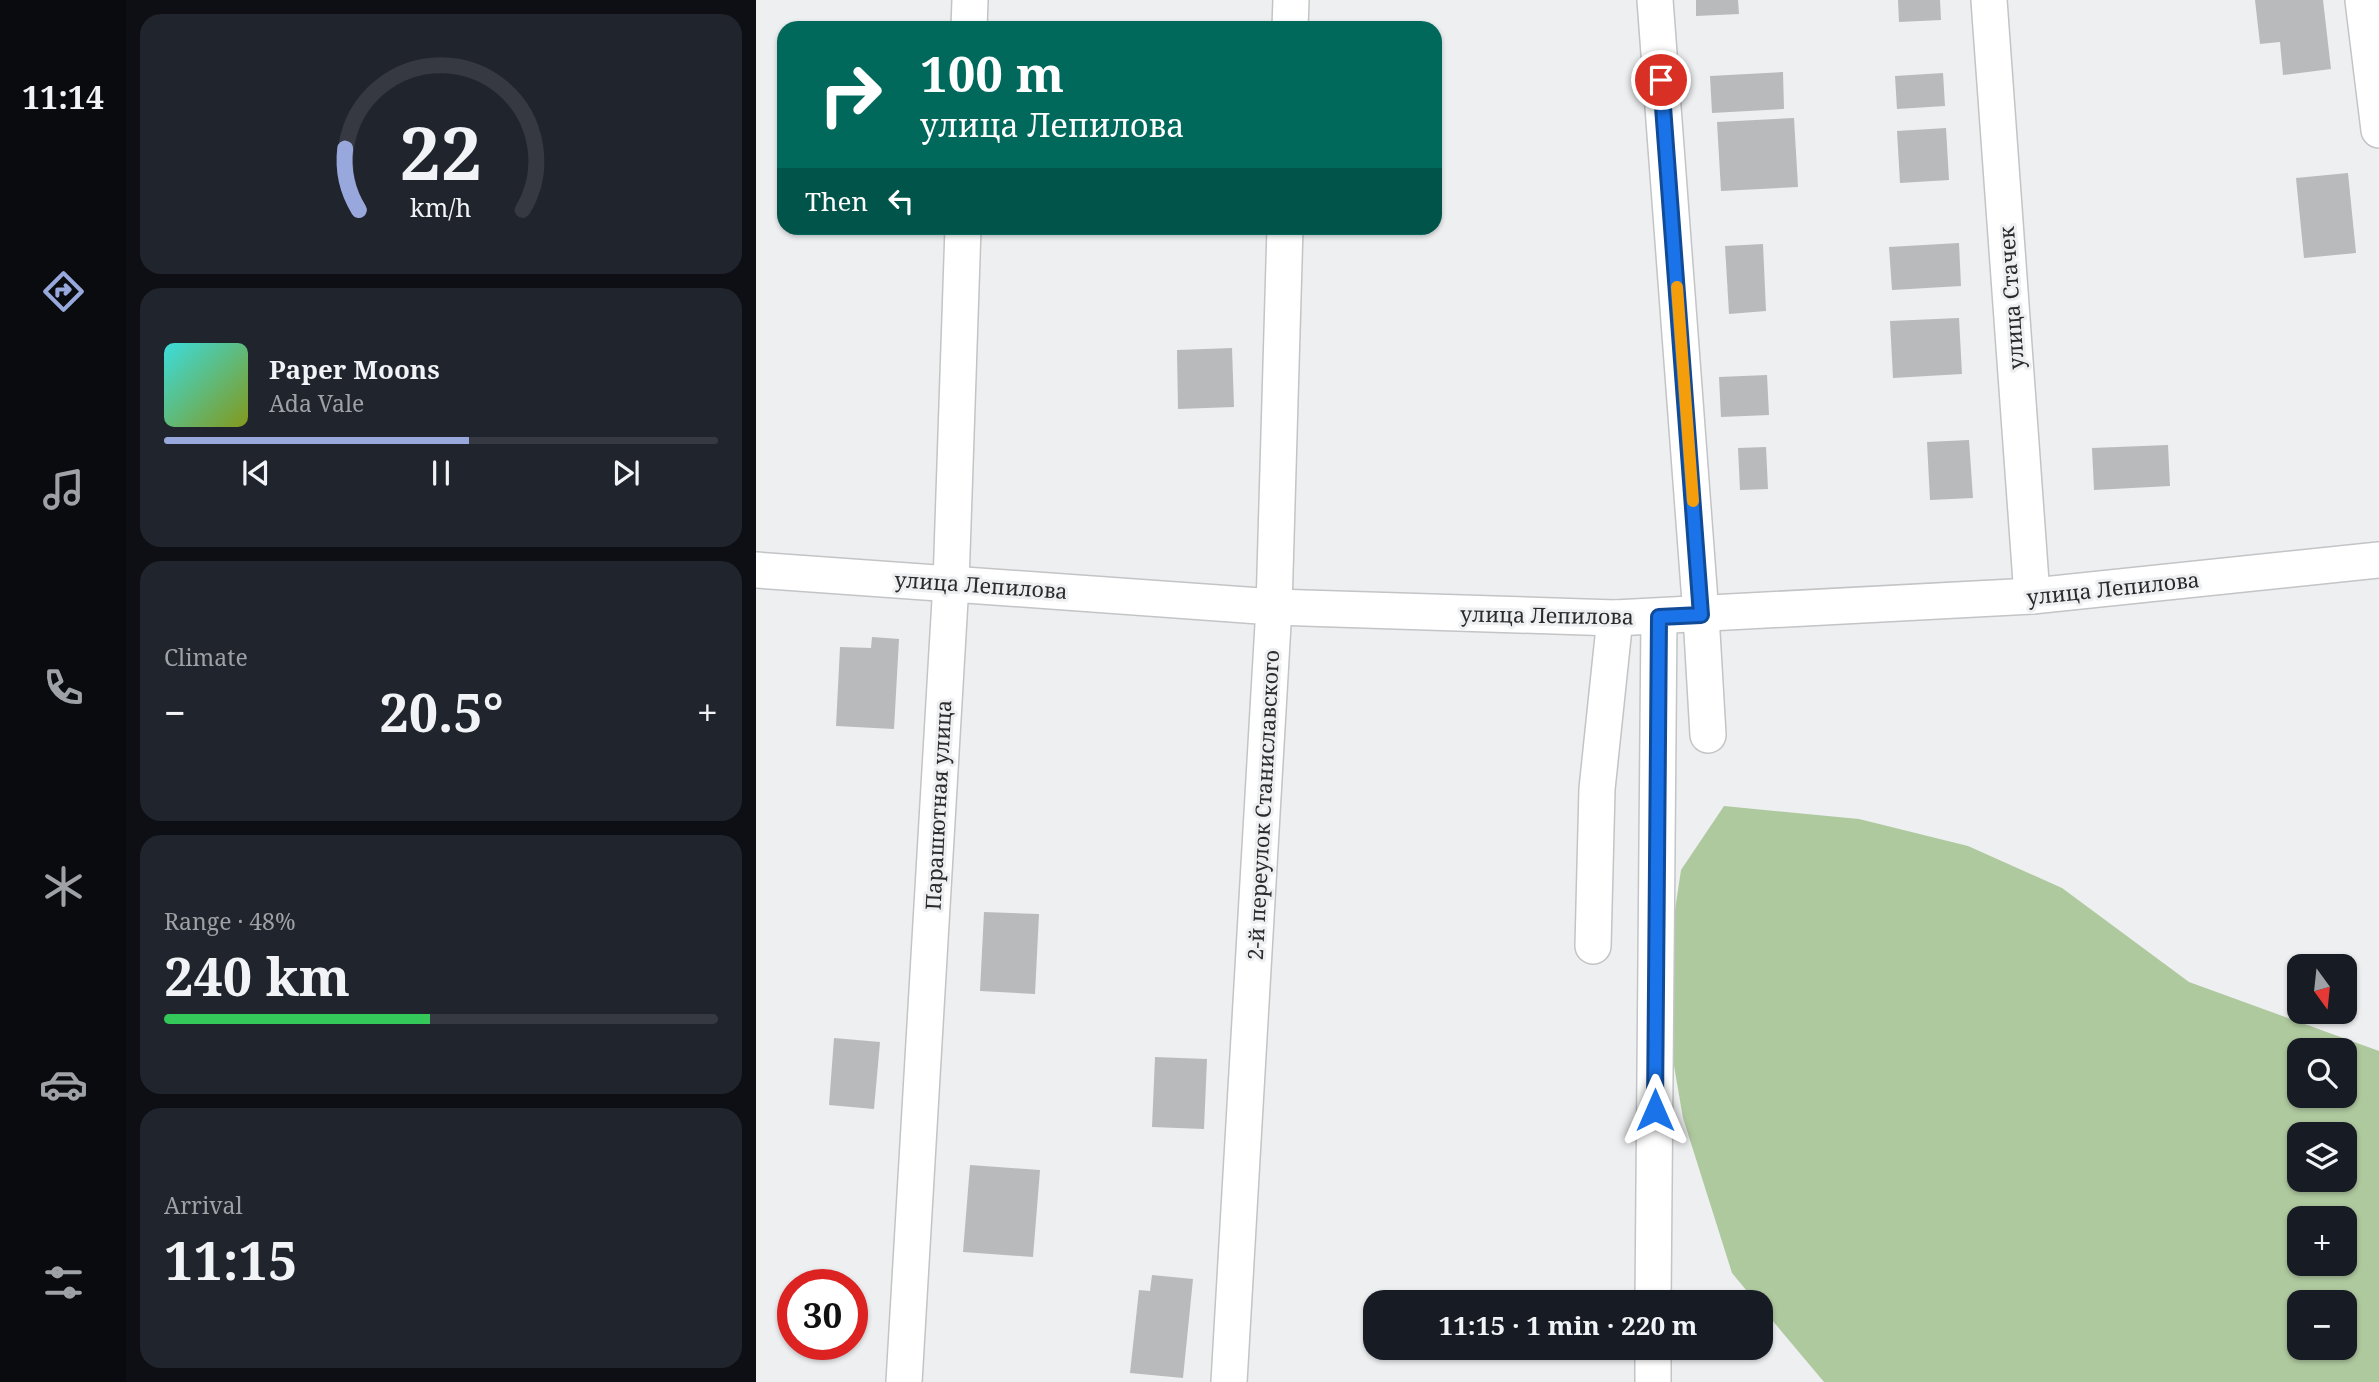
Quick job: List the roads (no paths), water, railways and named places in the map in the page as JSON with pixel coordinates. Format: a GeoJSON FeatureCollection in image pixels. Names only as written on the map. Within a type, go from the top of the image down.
{"type":"FeatureCollection","features":[{"type":"Feature","properties":{"kind":"street"},"geometry":{"type":"LineString","coordinates":[[969,21],[970,0]]}},
{"type":"Feature","properties":{"kind":"street"},"geometry":{"type":"LineString","coordinates":[[1290,21],[1291,0]]}},
{"type":"Feature","properties":{"kind":"street"},"geometry":{"type":"LineString","coordinates":[[1655,0],[1708,735]]}},
{"type":"Feature","properties":{"kind":"street","name":"улица Стачек"},"geometry":{"type":"LineString","coordinates":[[1989,0],[2032,596]]}},
{"type":"Feature","properties":{"kind":"street"},"geometry":{"type":"LineString","coordinates":[[2362,0],[2379,130]]}},
{"type":"Feature","properties":{"kind":"street","name":"Парашютная улица"},"geometry":{"type":"LineString","coordinates":[[904,1382],[951,583],[963,235]]}},
{"type":"Feature","properties":{"kind":"street","name":"2-й переулок Станиславского"},"geometry":{"type":"LineString","coordinates":[[1229,1382],[1274,607],[1285,235]]}},
{"type":"Feature","properties":{"kind":"street","name":"улица Лепилова"},"geometry":{"type":"LineString","coordinates":[[756,570],[1274,607],[1615,618],[2032,596],[2379,560]]}},
{"type":"Feature","properties":{"kind":"street"},"geometry":{"type":"LineString","coordinates":[[1653,1290],[1659,617]]}},
{"type":"Feature","properties":{"kind":"street"},"geometry":{"type":"LineString","coordinates":[[1593,946],[1597,789],[1615,618]]}},
{"type":"Feature","properties":{"kind":"street"},"geometry":{"type":"LineString","coordinates":[[1653,1360],[1653,1382]]}}]}
